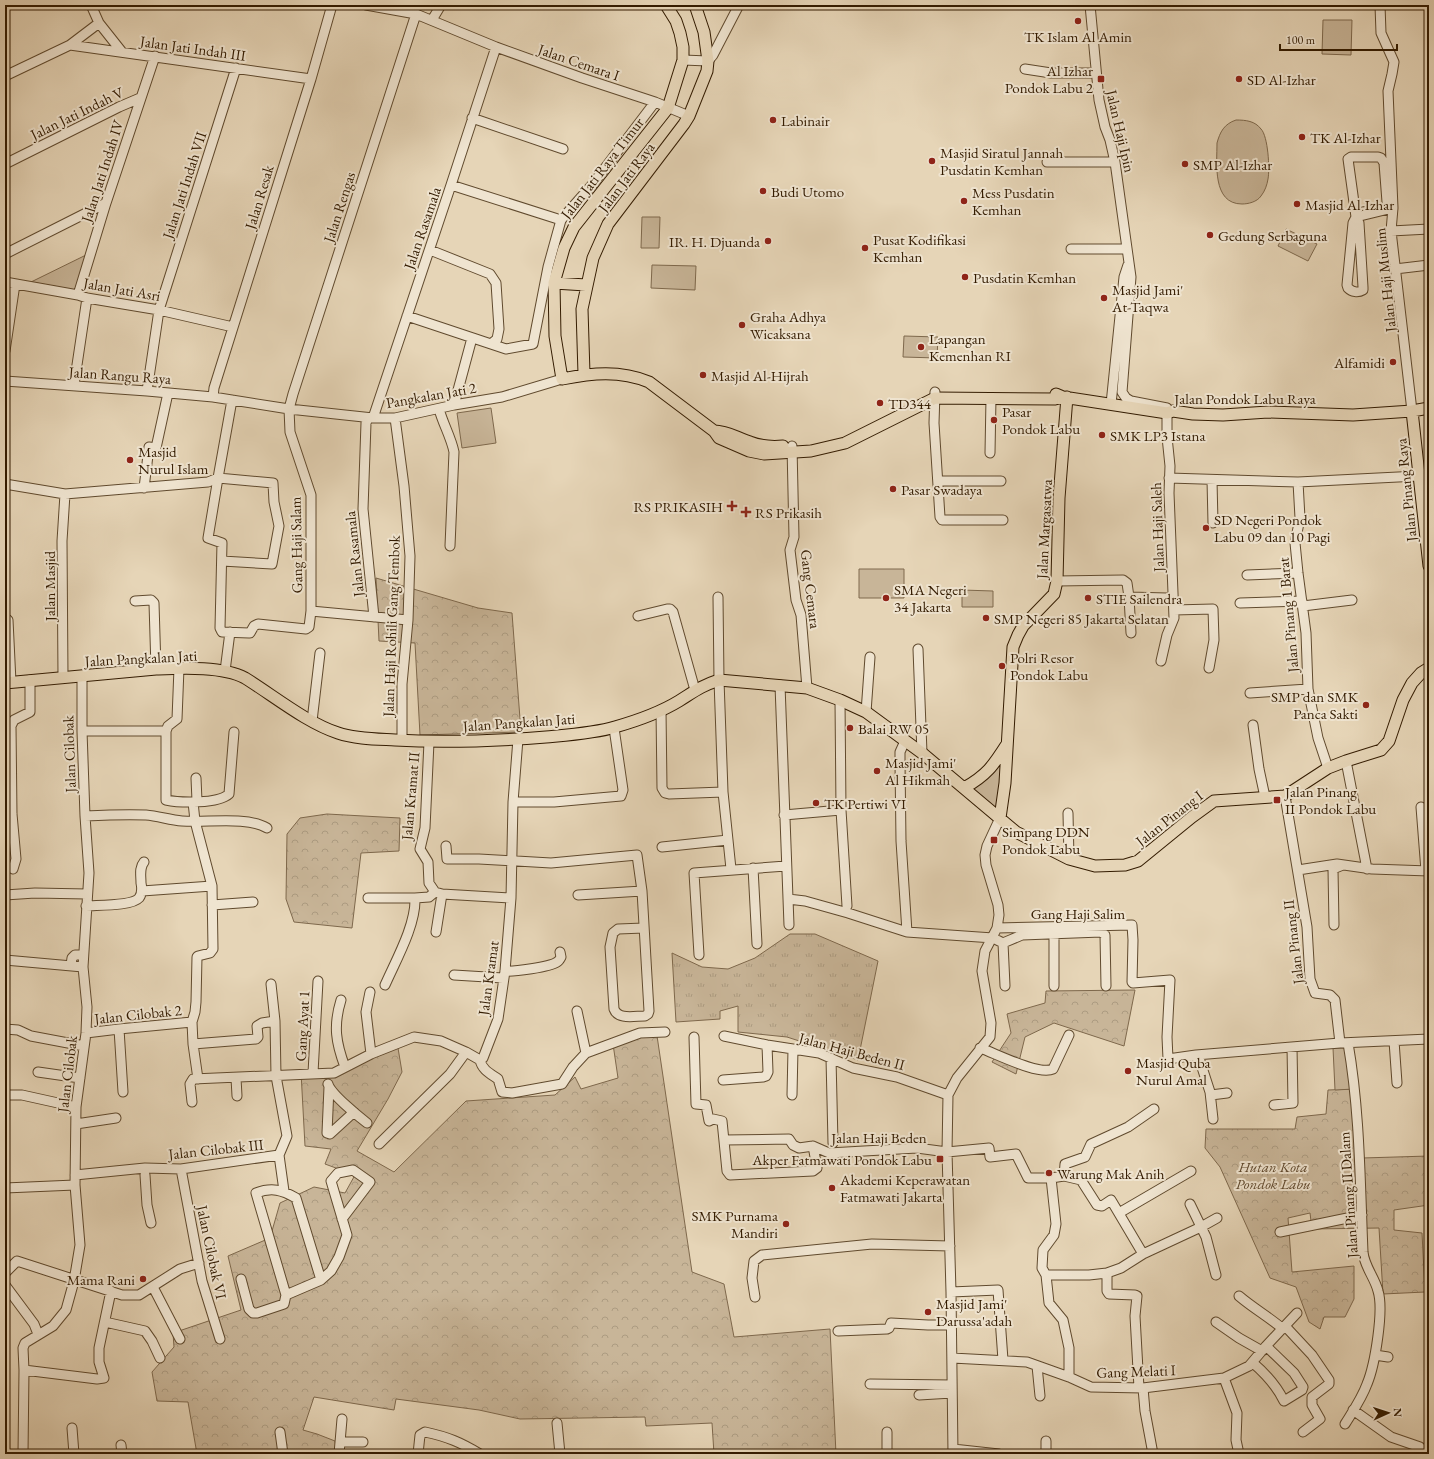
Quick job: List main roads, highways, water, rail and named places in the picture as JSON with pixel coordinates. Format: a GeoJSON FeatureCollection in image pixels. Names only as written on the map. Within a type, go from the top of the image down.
{"type":"FeatureCollection","features":[{"type":"Feature","properties":{"kind":"main road","name":"Jalan Jati Raya Timur"},"geometry":{"type":"LineString","coordinates":[[562,379],[555,336],[554,283],[564,248],[574,227],[668,108],[683,60],[683,47],[676,21],[666,5]]}},
{"type":"Feature","properties":{"kind":"main road","name":"Jalan Jati Raya"},"geometry":{"type":"LineString","coordinates":[[584,374],[582,309],[593,258],[608,224],[678,133],[689,116],[707,71],[708,61],[704,32],[695,5]]}},
{"type":"Feature","properties":{"kind":"main road"},"geometry":{"type":"LineString","coordinates":[[554,283],[586,285]]}},
{"type":"Feature","properties":{"kind":"main road","name":"Jalan Pondok Labu Raya"},"geometry":{"type":"LineString","coordinates":[[562,379],[584,374],[604,373],[637,377],[649,382],[714,430],[719,438],[749,451],[764,454],[844,437],[935,395],[1054,397],[1170,412],[1223,415],[1268,412],[1353,414],[1412,411],[1429,408]]}},
{"type":"Feature","properties":{"kind":"main road","name":"Jalan Margasatwa"},"geometry":{"type":"LineString","coordinates":[[1000,818],[1005,783],[1013,647],[1024,626],[1054,594],[1057,581],[1059,498],[1054,397]]}},
{"type":"Feature","properties":{"kind":"main road"},"geometry":{"type":"LineString","coordinates":[[1401,411],[1410,417],[1414,423]]}},
{"type":"Feature","properties":{"kind":"main road","name":"Jalan Pinang Raya"},"geometry":{"type":"LineString","coordinates":[[1412,411],[1429,566]]}},
{"type":"Feature","properties":{"kind":"main road","name":"Jalan Pangkalan Jati"},"geometry":{"type":"LineString","coordinates":[[8,682],[156,669],[179,668],[225,671],[237,673],[312,721],[332,731],[348,736],[429,742],[475,742],[518,739],[566,735],[614,728],[661,710],[679,701],[705,684],[719,683],[780,692],[807,688],[840,703],[866,712],[904,742],[922,753],[1000,818]]}},
{"type":"Feature","properties":{"kind":"main road","name":"Jalan Pinang I"},"geometry":{"type":"LineString","coordinates":[[1000,818],[1016,832],[1069,859],[1095,866],[1125,865],[1138,861],[1192,817],[1214,802],[1285,796],[1328,768],[1381,750],[1389,741],[1403,700],[1412,683],[1421,673],[1429,668]]}},
{"type":"Feature","properties":{"kind":"main road"},"geometry":{"type":"LineString","coordinates":[[964,788],[980,779],[992,767],[1008,743]]}},
{"type":"Feature","properties":{"kind":"place","name":"TK Islam Al Amin"},"geometry":{"type":"Point","coordinates":[1078,21]}},
{"type":"Feature","properties":{"kind":"place","name":"Al Izhar Pondok Labu 2"},"geometry":{"type":"Point","coordinates":[1101,79]}},
{"type":"Feature","properties":{"kind":"place","name":"SD Al-Izhar"},"geometry":{"type":"Point","coordinates":[1239,79]}},
{"type":"Feature","properties":{"kind":"place","name":"Labinair"},"geometry":{"type":"Point","coordinates":[773,120]}},
{"type":"Feature","properties":{"kind":"place","name":"TK Al-Izhar"},"geometry":{"type":"Point","coordinates":[1302,137]}},
{"type":"Feature","properties":{"kind":"place","name":"Masjid Siratul Jannah Pusdatin Kemhan"},"geometry":{"type":"Point","coordinates":[932,161]}},
{"type":"Feature","properties":{"kind":"place","name":"SMP Al-Izhar"},"geometry":{"type":"Point","coordinates":[1185,164]}},
{"type":"Feature","properties":{"kind":"place","name":"Budi Utomo"},"geometry":{"type":"Point","coordinates":[763,191]}},
{"type":"Feature","properties":{"kind":"place","name":"Mess Pusdatin Kemhan"},"geometry":{"type":"Point","coordinates":[964,201]}},
{"type":"Feature","properties":{"kind":"place","name":"Masjid Al-Izhar"},"geometry":{"type":"Point","coordinates":[1297,204]}},
{"type":"Feature","properties":{"kind":"place","name":"Gedung Serbaguna"},"geometry":{"type":"Point","coordinates":[1210,235]}},
{"type":"Feature","properties":{"kind":"place","name":"IR. H. Djuanda"},"geometry":{"type":"Point","coordinates":[768,241]}},
{"type":"Feature","properties":{"kind":"place","name":"Pusat Kodifikasi Kemhan"},"geometry":{"type":"Point","coordinates":[865,248]}},
{"type":"Feature","properties":{"kind":"place","name":"Pusdatin Kemhan"},"geometry":{"type":"Point","coordinates":[965,277]}},
{"type":"Feature","properties":{"kind":"place","name":"Masjid Jami' At-Taqwa"},"geometry":{"type":"Point","coordinates":[1104,298]}},
{"type":"Feature","properties":{"kind":"place","name":"Graha Adhya Wicaksana"},"geometry":{"type":"Point","coordinates":[742,325]}},
{"type":"Feature","properties":{"kind":"place","name":"Lapangan Kemenhan RI"},"geometry":{"type":"Point","coordinates":[921,347]}},
{"type":"Feature","properties":{"kind":"place","name":"Alfamidi"},"geometry":{"type":"Point","coordinates":[1393,362]}},
{"type":"Feature","properties":{"kind":"place","name":"Masjid Al-Hijrah"},"geometry":{"type":"Point","coordinates":[703,375]}},
{"type":"Feature","properties":{"kind":"place","name":"TD344"},"geometry":{"type":"Point","coordinates":[880,403]}},
{"type":"Feature","properties":{"kind":"place","name":"Pasar Pondok Labu"},"geometry":{"type":"Point","coordinates":[994,420]}},
{"type":"Feature","properties":{"kind":"place","name":"SMK LP3 Istana"},"geometry":{"type":"Point","coordinates":[1102,435]}},
{"type":"Feature","properties":{"kind":"place","name":"Masjid Nurul Islam"},"geometry":{"type":"Point","coordinates":[130,460]}},
{"type":"Feature","properties":{"kind":"place","name":"Pasar Swadaya"},"geometry":{"type":"Point","coordinates":[893,489]}},
{"type":"Feature","properties":{"kind":"place","name":"RS PRIKASIH"},"geometry":{"type":"Point","coordinates":[732,506]}},
{"type":"Feature","properties":{"kind":"place","name":"RS Prikasih"},"geometry":{"type":"Point","coordinates":[746,512]}},
{"type":"Feature","properties":{"kind":"place","name":"SD Negeri Pondok Labu 09 dan 10 Pagi"},"geometry":{"type":"Point","coordinates":[1206,528]}},
{"type":"Feature","properties":{"kind":"place","name":"SMA Negeri 34 Jakarta"},"geometry":{"type":"Point","coordinates":[886,598]}},
{"type":"Feature","properties":{"kind":"place","name":"STIE Sailendra"},"geometry":{"type":"Point","coordinates":[1088,598]}},
{"type":"Feature","properties":{"kind":"place","name":"SMP Negeri 85 Jakarta Selatan"},"geometry":{"type":"Point","coordinates":[986,618]}},
{"type":"Feature","properties":{"kind":"place","name":"Polri Resor Pondok Labu"},"geometry":{"type":"Point","coordinates":[1002,666]}},
{"type":"Feature","properties":{"kind":"place","name":"SMP dan SMK Panca Sakti"},"geometry":{"type":"Point","coordinates":[1366,705]}},
{"type":"Feature","properties":{"kind":"place","name":"Balai RW 05"},"geometry":{"type":"Point","coordinates":[850,728]}},
{"type":"Feature","properties":{"kind":"place","name":"Masjid Jami' Al Hikmah"},"geometry":{"type":"Point","coordinates":[877,771]}},
{"type":"Feature","properties":{"kind":"place","name":"Jalan Pinang II Pondok Labu"},"geometry":{"type":"Point","coordinates":[1277,800]}},
{"type":"Feature","properties":{"kind":"place","name":"TK Pertiwi VI"},"geometry":{"type":"Point","coordinates":[816,803]}},
{"type":"Feature","properties":{"kind":"place","name":"Simpang DDN Pondok Labu"},"geometry":{"type":"Point","coordinates":[994,840]}},
{"type":"Feature","properties":{"kind":"place","name":"Masjid Quba Nurul Amal"},"geometry":{"type":"Point","coordinates":[1128,1071]}},
{"type":"Feature","properties":{"kind":"place","name":"Akper Fatmawati Pondok Labu"},"geometry":{"type":"Point","coordinates":[940,1159]}},
{"type":"Feature","properties":{"kind":"place","name":"Warung Mak Anih"},"geometry":{"type":"Point","coordinates":[1049,1173]}},
{"type":"Feature","properties":{"kind":"place","name":"Akademi Keperawatan Fatmawati Jakarta"},"geometry":{"type":"Point","coordinates":[832,1188]}},
{"type":"Feature","properties":{"kind":"place","name":"SMK Purnama Mandiri"},"geometry":{"type":"Point","coordinates":[786,1224]}},
{"type":"Feature","properties":{"kind":"place","name":"Mama Rani"},"geometry":{"type":"Point","coordinates":[143,1279]}},
{"type":"Feature","properties":{"kind":"place","name":"Masjid Jami' Darussa'adah"},"geometry":{"type":"Point","coordinates":[928,1312]}},
{"type":"Feature","properties":{"kind":"park label","name":"Hutan Kota Pondok Labu"},"geometry":{"type":"Point","coordinates":[1273,1174]}}]}
